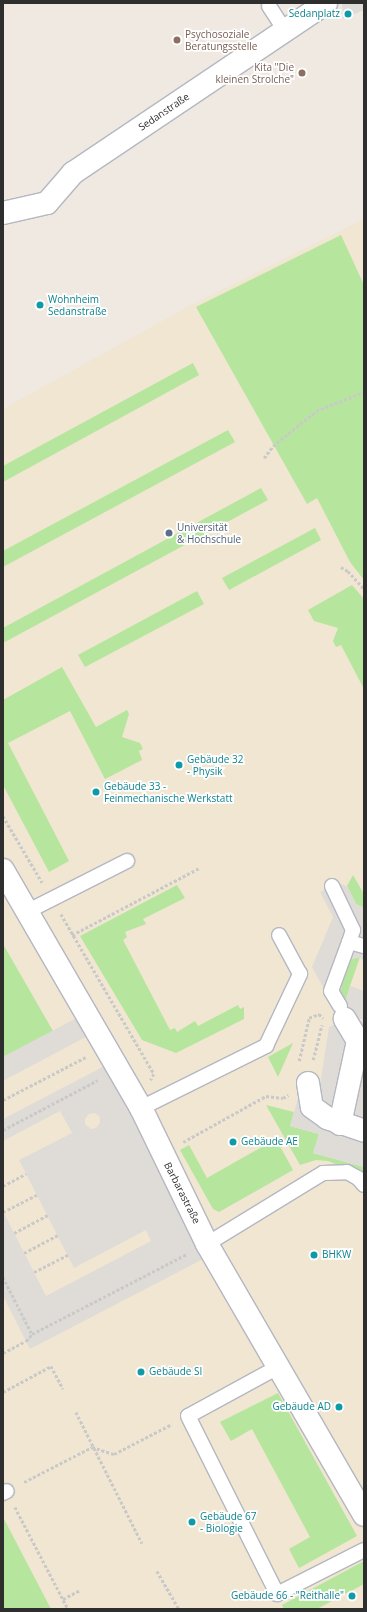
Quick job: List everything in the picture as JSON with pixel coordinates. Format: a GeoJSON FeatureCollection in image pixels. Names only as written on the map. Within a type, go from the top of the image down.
{"type":"FeatureCollection","features":[{"type":"Feature","properties":{"kind":"street","name":"Sedanstraße"},"geometry":{"type":"LineString","coordinates":[[3,213],[47,203],[74,173],[326,3]]}},
{"type":"Feature","properties":{"kind":"street","name":"Barbarastraße"},"geometry":{"type":"LineString","coordinates":[[3,870],[141,1108],[207,1244],[364,1515]]}},
{"type":"Feature","properties":{"kind":"street"},"geometry":{"type":"LineString","coordinates":[[340,1016],[358,1041],[359,1057],[340,1124]]}},
{"type":"Feature","properties":{"kind":"street"},"geometry":{"type":"LineString","coordinates":[[300,1088],[312,1107],[327,1118],[340,1124],[364,1131]]}},
{"type":"Feature","properties":{"kind":"lane"},"geometry":{"type":"LineString","coordinates":[[270,6],[285,31]]}},
{"type":"Feature","properties":{"kind":"lane"},"geometry":{"type":"LineString","coordinates":[[28,911],[127,861]]}},
{"type":"Feature","properties":{"kind":"lane"},"geometry":{"type":"LineString","coordinates":[[332,886],[353,930],[331,991],[340,1016]]}},
{"type":"Feature","properties":{"kind":"lane"},"geometry":{"type":"LineString","coordinates":[[141,1108],[266,1046],[300,974],[279,935]]}},
{"type":"Feature","properties":{"kind":"lane"},"geometry":{"type":"LineString","coordinates":[[349,942],[364,946]]}},
{"type":"Feature","properties":{"kind":"lane"},"geometry":{"type":"LineString","coordinates":[[207,1244],[323,1173],[346,1172],[358,1178],[364,1185]]}},
{"type":"Feature","properties":{"kind":"lane"},"geometry":{"type":"LineString","coordinates":[[278,1367],[188,1416],[277,1594],[364,1550]]}},
{"type":"Feature","properties":{"kind":"path"},"geometry":{"type":"LineString","coordinates":[[264,458],[273,446],[316,411],[364,392]]}},
{"type":"Feature","properties":{"kind":"path"},"geometry":{"type":"LineString","coordinates":[[341,567],[348,571],[364,590]]}},
{"type":"Feature","properties":{"kind":"path"},"geometry":{"type":"LineString","coordinates":[[3,816],[154,1074]]}},
{"type":"Feature","properties":{"kind":"path"},"geometry":{"type":"LineString","coordinates":[[49,948],[199,868]]}},
{"type":"Feature","properties":{"kind":"path"},"geometry":{"type":"LineString","coordinates":[[162,1153],[266,1096],[282,1098],[300,1088],[323,1022],[319,1014],[309,1018],[298,1064]]}},
{"type":"Feature","properties":{"kind":"path"},"geometry":{"type":"LineString","coordinates":[[3,1100],[106,1046]]}},
{"type":"Feature","properties":{"kind":"path"},"geometry":{"type":"LineString","coordinates":[[3,1130],[119,1069]]}},
{"type":"Feature","properties":{"kind":"path"},"geometry":{"type":"LineString","coordinates":[[3,1186],[26,1174]]}},
{"type":"Feature","properties":{"kind":"path"},"geometry":{"type":"LineString","coordinates":[[3,1212],[37,1195]]}},
{"type":"Feature","properties":{"kind":"path"},"geometry":{"type":"LineString","coordinates":[[14,1233],[48,1215]]}},
{"type":"Feature","properties":{"kind":"path"},"geometry":{"type":"LineString","coordinates":[[24,1253],[58,1235]]}},
{"type":"Feature","properties":{"kind":"path"},"geometry":{"type":"LineString","coordinates":[[3,1353],[26,1341],[32,1334],[207,1244]]}},
{"type":"Feature","properties":{"kind":"path"},"geometry":{"type":"LineString","coordinates":[[34,1272],[68,1255]]}},
{"type":"Feature","properties":{"kind":"path"},"geometry":{"type":"LineString","coordinates":[[3,1277],[32,1334]]}},
{"type":"Feature","properties":{"kind":"path"},"geometry":{"type":"LineString","coordinates":[[3,1392],[51,1366],[63,1389]]}},
{"type":"Feature","properties":{"kind":"path"},"geometry":{"type":"LineString","coordinates":[[76,1412],[92,1447],[142,1542]]}},
{"type":"Feature","properties":{"kind":"path"},"geometry":{"type":"LineString","coordinates":[[68,1609],[5,1492],[92,1447],[114,1454],[178,1421]]}},
{"type":"Feature","properties":{"kind":"path"},"geometry":{"type":"LineString","coordinates":[[157,1571],[179,1609]]}},
{"type":"Feature","properties":{"kind":"path"},"geometry":{"type":"LineString","coordinates":[[63,1599],[80,1590]]}},
{"type":"Feature","properties":{"kind":"shaded area","name":"Sedanplatz"},"geometry":{"type":"Polygon","coordinates":[[[342,3],[364,3],[364,10],[343,19],[342,3]]]}},
{"type":"Feature","properties":{"kind":"shaded area"},"geometry":{"type":"Polygon","coordinates":[[[364,219],[364,1609],[3,1609],[3,409],[193,304],[364,219]]]}},
{"type":"Feature","properties":{"kind":"shaded area"},"geometry":{"type":"Polygon","coordinates":[[[337,883],[347,886],[356,904],[364,908],[364,962],[360,957],[348,960],[340,978],[342,985],[335,1009],[312,967],[333,917],[320,892],[337,883]]]}},
{"type":"Feature","properties":{"kind":"shaded area"},"geometry":{"type":"Polygon","coordinates":[[[350,986],[364,991],[364,1020],[350,1016],[345,1003],[350,986]]]}},
{"type":"Feature","properties":{"kind":"shaded area"},"geometry":{"type":"Polygon","coordinates":[[[86,1013],[97,1031],[3,1081],[3,1057],[86,1013]]]}},
{"type":"Feature","properties":{"kind":"shaded area"},"geometry":{"type":"Polygon","coordinates":[[[348,1018],[364,1022],[364,1167],[313,1153],[319,1134],[290,1126],[300,1092],[320,1085],[329,1027],[348,1018]]]}},
{"type":"Feature","properties":{"kind":"shaded area"},"geometry":{"type":"Polygon","coordinates":[[[114,1061],[213,1254],[30,1349],[3,1296],[3,1211],[46,1296],[151,1241],[146,1230],[74,1268],[19,1160],[72,1133],[60,1111],[3,1141],[3,1119],[114,1061]],[[95,1113],[89,1114],[85,1119],[85,1124],[91,1129],[96,1128],[100,1123],[100,1117],[95,1113]]]}},
{"type":"Feature","properties":{"kind":"green space"},"geometry":{"type":"Polygon","coordinates":[[[341,235],[364,285],[364,580],[350,562],[317,498],[307,504],[196,307],[341,235]]]}},
{"type":"Feature","properties":{"kind":"green space"},"geometry":{"type":"Polygon","coordinates":[[[193,363],[199,375],[3,482],[3,466],[193,363]]]}},
{"type":"Feature","properties":{"kind":"green space"},"geometry":{"type":"Polygon","coordinates":[[[228,430],[235,442],[3,567],[3,551],[228,430]]]}},
{"type":"Feature","properties":{"kind":"green space"},"geometry":{"type":"Polygon","coordinates":[[[261,488],[268,500],[3,643],[3,628],[261,488]]]}},
{"type":"Feature","properties":{"kind":"green space"},"geometry":{"type":"Polygon","coordinates":[[[315,528],[321,540],[229,590],[222,578],[315,528]]]}},
{"type":"Feature","properties":{"kind":"green space"},"geometry":{"type":"Polygon","coordinates":[[[352,585],[364,599],[364,689],[341,645],[336,647],[333,641],[338,628],[314,621],[308,610],[352,585]]]}},
{"type":"Feature","properties":{"kind":"green space"},"geometry":{"type":"Polygon","coordinates":[[[197,591],[204,604],[85,667],[78,655],[197,591]]]}},
{"type":"Feature","properties":{"kind":"green space"},"geometry":{"type":"Polygon","coordinates":[[[62,667],[96,727],[127,710],[129,714],[122,737],[140,743],[143,749],[139,751],[142,760],[105,779],[70,711],[8,743],[69,861],[49,872],[3,785],[3,700],[62,667]]]}},
{"type":"Feature","properties":{"kind":"green space"},"geometry":{"type":"Polygon","coordinates":[[[353,875],[364,894],[364,908],[356,904],[347,886],[353,875]]]}},
{"type":"Feature","properties":{"kind":"green space"},"geometry":{"type":"Polygon","coordinates":[[[177,885],[185,898],[143,919],[146,924],[125,932],[127,937],[123,940],[170,1030],[175,1028],[177,1032],[195,1021],[198,1026],[238,1005],[240,1009],[244,1007],[244,1019],[176,1053],[142,1040],[80,936],[177,885]]]}},
{"type":"Feature","properties":{"kind":"green space"},"geometry":{"type":"Polygon","coordinates":[[[3,944],[53,1031],[3,1057],[3,944]]]}},
{"type":"Feature","properties":{"kind":"green space"},"geometry":{"type":"Polygon","coordinates":[[[360,957],[345,1003],[339,997],[342,985],[340,978],[348,960],[360,957]]]}},
{"type":"Feature","properties":{"kind":"green space"},"geometry":{"type":"Polygon","coordinates":[[[293,1043],[278,1077],[268,1057],[293,1043]]]}},
{"type":"Feature","properties":{"kind":"green space"},"geometry":{"type":"Polygon","coordinates":[[[266,1105],[294,1112],[290,1126],[319,1134],[313,1153],[364,1167],[364,1175],[328,1161],[316,1160],[300,1165],[266,1105]]]}},
{"type":"Feature","properties":{"kind":"green space"},"geometry":{"type":"Polygon","coordinates":[[[276,1139],[293,1170],[219,1212],[213,1209],[180,1150],[189,1145],[207,1178],[276,1139]]]}},
{"type":"Feature","properties":{"kind":"green space"},"geometry":{"type":"Polygon","coordinates":[[[278,1393],[357,1536],[299,1568],[289,1549],[310,1537],[252,1429],[231,1441],[220,1422],[278,1393]]]}},
{"type":"Feature","properties":{"kind":"green space"},"geometry":{"type":"Polygon","coordinates":[[[3,1517],[51,1609],[3,1609],[3,1517]]]}},
{"type":"Feature","properties":{"kind":"green space"},"geometry":{"type":"Polygon","coordinates":[[[364,1561],[364,1584],[317,1609],[284,1609],[282,1605],[364,1561]]]}},
{"type":"Feature","properties":{"kind":"place","name":"Sedanplatz"},"geometry":{"type":"Point","coordinates":[348,14]}},
{"type":"Feature","properties":{"kind":"place","name":"Psychosoziale Beratungsstelle"},"geometry":{"type":"Point","coordinates":[177,40]}},
{"type":"Feature","properties":{"kind":"place","name":"Kita \"Die kleinen Strolche\""},"geometry":{"type":"Point","coordinates":[302,73]}},
{"type":"Feature","properties":{"kind":"place","name":"Wohnheim Sedanstraße"},"geometry":{"type":"Point","coordinates":[40,305]}},
{"type":"Feature","properties":{"kind":"place","name":"Universität & Hochschule"},"geometry":{"type":"Point","coordinates":[169,533]}},
{"type":"Feature","properties":{"kind":"place","name":"Gebäude 32 - Physik"},"geometry":{"type":"Point","coordinates":[179,765]}},
{"type":"Feature","properties":{"kind":"place","name":"Gebäude 33 - Feinmechanische Werkstatt"},"geometry":{"type":"Point","coordinates":[96,792]}},
{"type":"Feature","properties":{"kind":"place","name":"Gebäude AE"},"geometry":{"type":"Point","coordinates":[233,1142]}},
{"type":"Feature","properties":{"kind":"place","name":"BHKW"},"geometry":{"type":"Point","coordinates":[314,1255]}},
{"type":"Feature","properties":{"kind":"place","name":"Gebäude SI"},"geometry":{"type":"Point","coordinates":[141,1372]}},
{"type":"Feature","properties":{"kind":"place","name":"Gebäude AD"},"geometry":{"type":"Point","coordinates":[339,1407]}},
{"type":"Feature","properties":{"kind":"place","name":"Gebäude 67 - Biologie"},"geometry":{"type":"Point","coordinates":[192,1522]}},
{"type":"Feature","properties":{"kind":"place","name":"Gebäude 66 - \"Reithalle\""},"geometry":{"type":"Point","coordinates":[352,1596]}}]}
